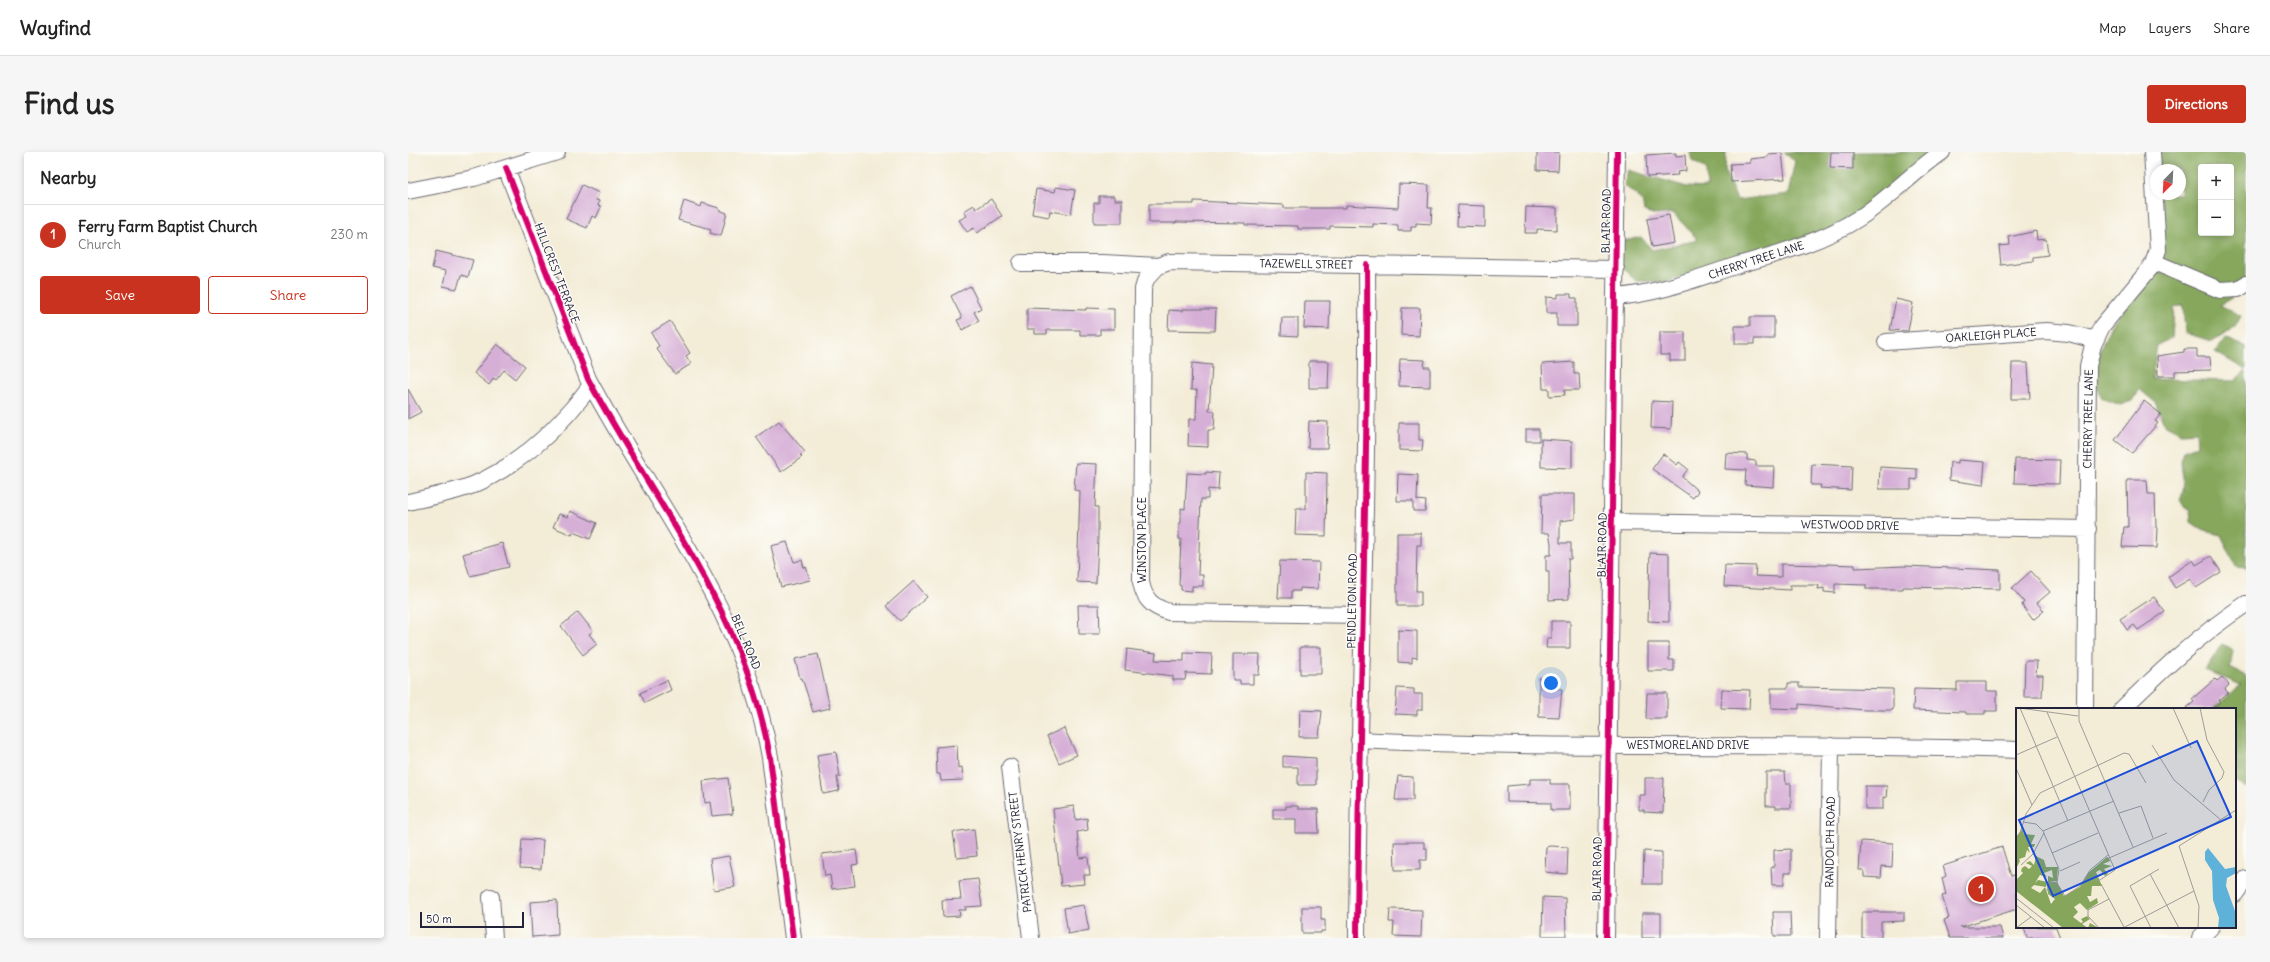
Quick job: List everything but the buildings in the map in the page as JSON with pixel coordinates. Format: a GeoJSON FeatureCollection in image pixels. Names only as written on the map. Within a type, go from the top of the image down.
{"type":"FeatureCollection","features":[{"type":"Feature","properties":{"kind":"street"},"geometry":{"type":"LineString","coordinates":[[408,191],[474,178],[556,152]]}},
{"type":"Feature","properties":{"kind":"street","name":"BLAIR ROAD"},"geometry":{"type":"LineString","coordinates":[[1606,938],[1617,152]]}},
{"type":"Feature","properties":{"kind":"street","name":"CHERRY TREE LANE"},"geometry":{"type":"LineString","coordinates":[[1615,297],[1653,293],[1774,256],[1832,233],[1859,218],[1887,198],[1942,152]]}},
{"type":"Feature","properties":{"kind":"street","name":"CHERRY TREE LANE"},"geometry":{"type":"LineString","coordinates":[[2085,708],[2088,529],[2088,374],[2095,340],[2109,317],[2154,262],[2158,250],[2159,237],[2152,152]]}},
{"type":"Feature","properties":{"kind":"street","name":"HILLCREST TERRACE"},"geometry":{"type":"LineString","coordinates":[[506,168],[591,385]]}},
{"type":"Feature","properties":{"kind":"street","name":"TAZEWELL STREET"},"geometry":{"type":"LineString","coordinates":[[1021,263],[1103,263],[1158,266],[1169,262],[1616,269]]}},
{"type":"Feature","properties":{"kind":"street"},"geometry":{"type":"LineString","coordinates":[[2154,262],[2220,290],[2238,289],[2246,284]]}},
{"type":"Feature","properties":{"kind":"street","name":"PENDLETON ROAD"},"geometry":{"type":"LineString","coordinates":[[1357,938],[1359,740],[1368,363],[1367,265]]}},
{"type":"Feature","properties":{"kind":"street","name":"WINSTON PLACE"},"geometry":{"type":"LineString","coordinates":[[1158,266],[1146,279],[1143,289],[1141,582],[1143,592],[1148,601],[1157,609],[1169,612],[1362,615]]}},
{"type":"Feature","properties":{"kind":"street","name":"OAKLEIGH PLACE"},"geometry":{"type":"LineString","coordinates":[[1886,342],[2046,331],[2069,333],[2095,340]]}},
{"type":"Feature","properties":{"kind":"street"},"geometry":{"type":"LineString","coordinates":[[408,502],[453,492],[472,485],[512,463],[555,429],[591,385]]}},
{"type":"Feature","properties":{"kind":"street","name":"BELL ROAD"},"geometry":{"type":"LineString","coordinates":[[591,385],[693,556],[720,607],[745,662],[761,712],[770,757],[793,938]]}},
{"type":"Feature","properties":{"kind":"street","name":"WESTWOOD DRIVE"},"geometry":{"type":"LineString","coordinates":[[1612,522],[2088,529]]}},
{"type":"Feature","properties":{"kind":"street"},"geometry":{"type":"LineString","coordinates":[[2123,708],[2160,671],[2201,636],[2246,604]]}},
{"type":"Feature","properties":{"kind":"street","name":"WESTMORELAND DRIVE"},"geometry":{"type":"LineString","coordinates":[[1359,740],[1609,746],[1831,746],[2016,750]]}},
{"type":"Feature","properties":{"kind":"street","name":"RANDOLPH ROAD"},"geometry":{"type":"LineString","coordinates":[[1828,938],[1831,746]]}},
{"type":"Feature","properties":{"kind":"street","name":"PATRICK HENRY STREET"},"geometry":{"type":"LineString","coordinates":[[1010,767],[1031,938]]}},
{"type":"Feature","properties":{"kind":"street"},"geometry":{"type":"LineString","coordinates":[[2236,893],[2246,879]]}},
{"type":"Feature","properties":{"kind":"street"},"geometry":{"type":"LineString","coordinates":[[491,898],[494,938]]}},
{"type":"Feature","properties":{"kind":"street"},"geometry":{"type":"LineString","coordinates":[[2200,938],[2210,928]]}},
{"type":"Feature","properties":{"kind":"green space"},"geometry":{"type":"Polygon","coordinates":[[[1690,152],[1726,152],[1725,172],[1737,200],[1788,194],[1795,161],[1783,152],[1937,152],[1895,188],[1823,234],[1666,282],[1636,281],[1618,264],[1623,241],[1641,237],[1652,250],[1698,240],[1673,213],[1656,215],[1644,211],[1642,200],[1624,185],[1628,170],[1687,187],[1707,188],[1706,169],[1692,161],[1690,152]]]}},
{"type":"Feature","properties":{"kind":"green space"},"geometry":{"type":"Polygon","coordinates":[[[2156,152],[2246,152],[2246,280],[2232,287],[2158,260],[2159,200],[2186,200],[2186,164],[2157,164],[2156,152]]]}},
{"type":"Feature","properties":{"kind":"green space"},"geometry":{"type":"Polygon","coordinates":[[[2152,271],[2183,278],[2233,297],[2220,305],[2241,316],[2235,327],[2212,341],[2185,333],[2183,305],[2174,308],[2172,338],[2157,345],[2152,379],[2235,381],[2246,371],[2246,568],[2236,567],[2221,535],[2204,531],[2191,522],[2190,509],[2185,508],[2180,500],[2183,487],[2181,464],[2183,451],[2197,446],[2196,432],[2181,433],[2164,424],[2155,402],[2139,389],[2132,401],[2120,405],[2102,398],[2094,380],[2100,350],[2111,325],[2152,271]]]}},
{"type":"Feature","properties":{"kind":"green space"},"geometry":{"type":"Polygon","coordinates":[[[2225,338],[2246,347],[2246,370],[2215,352],[2225,338]]]}},
{"type":"Feature","properties":{"kind":"green space"},"geometry":{"type":"Polygon","coordinates":[[[2222,644],[2233,650],[2230,668],[2246,676],[2246,788],[2236,781],[2236,708],[2214,708],[2241,685],[2205,670],[2222,644]]]}},
{"type":"Feature","properties":{"kind":"cycle path"},"geometry":{"type":"LineString","coordinates":[[1606,938],[1617,152]]}},
{"type":"Feature","properties":{"kind":"cycle path"},"geometry":{"type":"LineString","coordinates":[[506,168],[588,379],[614,426],[695,560],[719,606],[740,654],[758,704],[770,757],[793,938]]}},
{"type":"Feature","properties":{"kind":"cycle path"},"geometry":{"type":"LineString","coordinates":[[1357,938],[1365,517],[1367,265]]}},
{"type":"Feature","properties":{"kind":"place","name":"Ferry Farm Baptist Church"},"geometry":{"type":"Point","coordinates":[1981,889]}}]}
